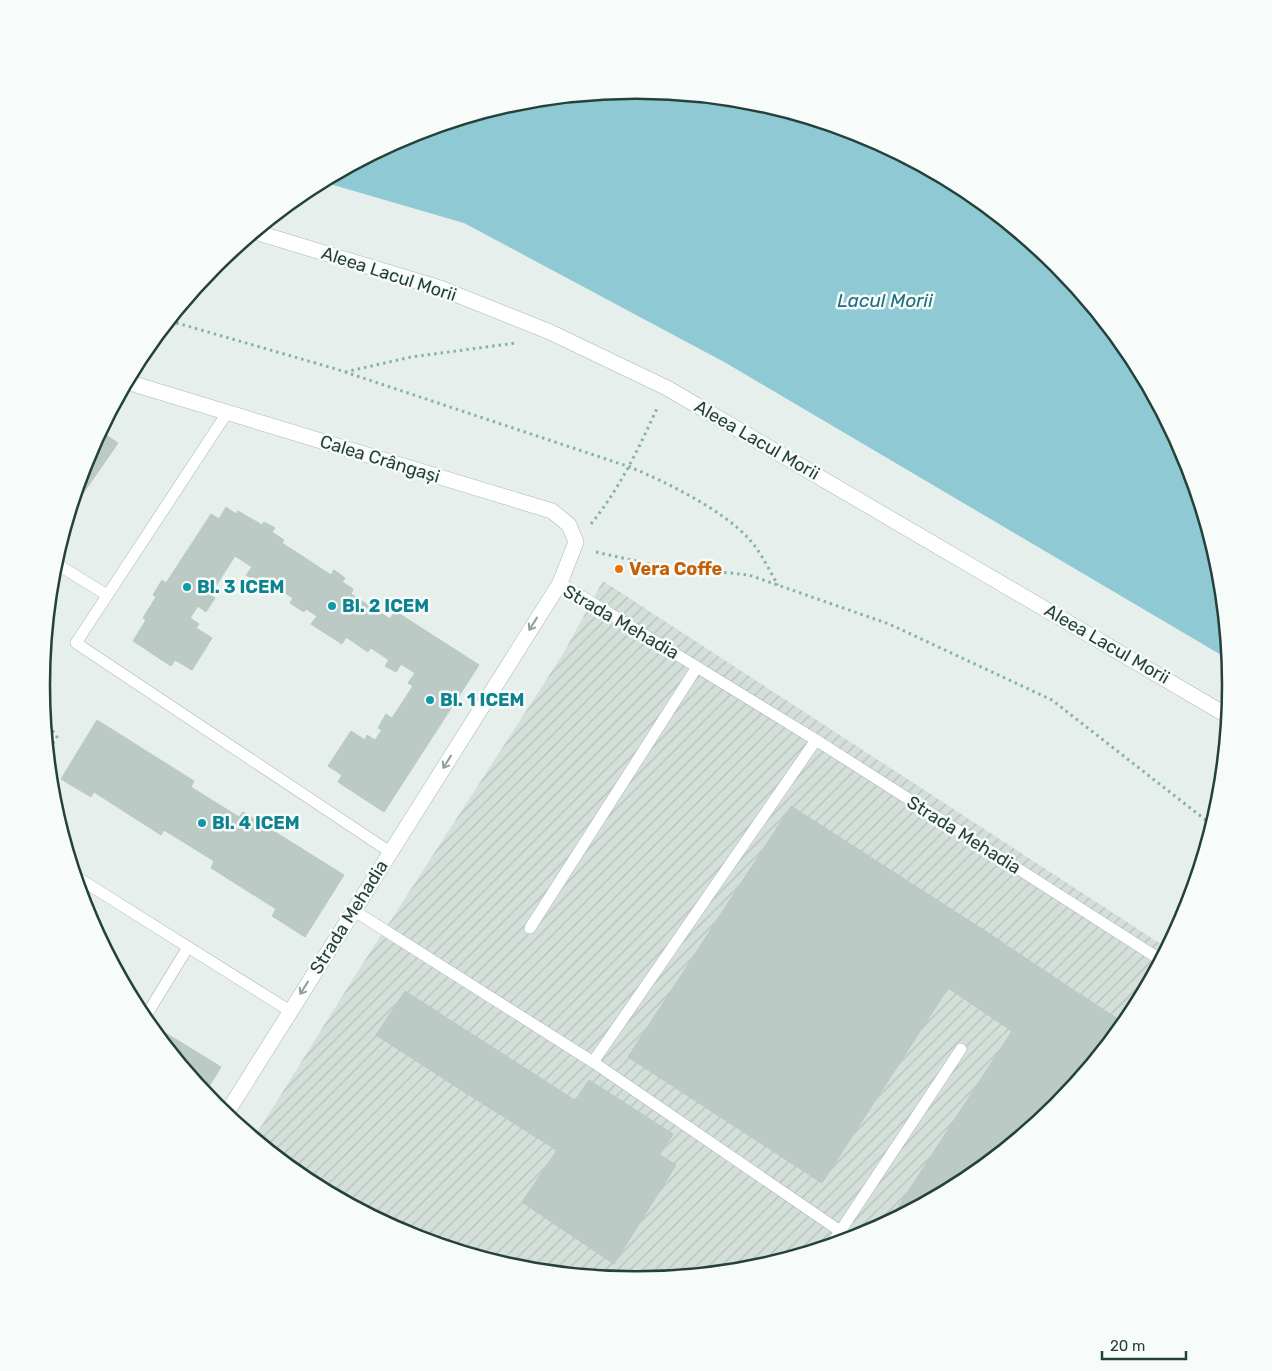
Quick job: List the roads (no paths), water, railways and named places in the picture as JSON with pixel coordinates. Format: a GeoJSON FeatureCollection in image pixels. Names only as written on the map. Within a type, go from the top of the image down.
{"type":"FeatureCollection","features":[{"type":"Feature","properties":{"kind":"street","name":"Aleea Lacul Morii"},"geometry":{"type":"LineString","coordinates":[[263,234],[440,288],[550,332],[666,388],[1221,712]]}},
{"type":"Feature","properties":{"kind":"street","name":"Calea Crângași"},"geometry":{"type":"LineString","coordinates":[[134,384],[552,511],[569,525],[576,542],[571,559],[560,583]]}},
{"type":"Feature","properties":{"kind":"street","name":"Strada Mehadia"},"geometry":{"type":"LineString","coordinates":[[230,1108],[560,583]]}},
{"type":"Feature","properties":{"kind":"lane"},"geometry":{"type":"LineString","coordinates":[[227,412],[76,643],[390,852]]}},
{"type":"Feature","properties":{"kind":"lane"},"geometry":{"type":"LineString","coordinates":[[62,568],[108,595]]}},
{"type":"Feature","properties":{"kind":"lane","name":"Strada Mehadia"},"geometry":{"type":"LineString","coordinates":[[560,583],[816,740],[1155,957]]}},
{"type":"Feature","properties":{"kind":"lane"},"geometry":{"type":"LineString","coordinates":[[530,928],[697,667]]}},
{"type":"Feature","properties":{"kind":"lane"},"geometry":{"type":"LineString","coordinates":[[593,1062],[816,740]]}},
{"type":"Feature","properties":{"kind":"lane"},"geometry":{"type":"LineString","coordinates":[[84,882],[290,1012]]}},
{"type":"Feature","properties":{"kind":"lane"},"geometry":{"type":"LineString","coordinates":[[353,910],[593,1062],[840,1231]]}},
{"type":"Feature","properties":{"kind":"lane"},"geometry":{"type":"LineString","coordinates":[[149,1011],[188,947]]}},
{"type":"Feature","properties":{"kind":"lane"},"geometry":{"type":"LineString","coordinates":[[837,1235],[961,1049]]}},
{"type":"Feature","properties":{"kind":"water","name":"Lacul Morii"},"geometry":{"type":"Polygon","coordinates":[[[636,99],[712,105],[788,119],[860,144],[929,178],[962,198],[993,221],[1050,271],[1077,299],[1101,329],[1143,392],[1162,426],[1191,497],[1211,571],[1221,655],[726,363],[464,223],[332,185],[377,160],[412,144],[484,119],[560,105],[636,99]]]}},
{"type":"Feature","properties":{"kind":"place","name":"Vera Coffe"},"geometry":{"type":"Point","coordinates":[619,569]}},
{"type":"Feature","properties":{"kind":"place","name":"Bl. 3 ICEM"},"geometry":{"type":"Point","coordinates":[187,587]}},
{"type":"Feature","properties":{"kind":"place","name":"Bl. 2 ICEM"},"geometry":{"type":"Point","coordinates":[332,606]}},
{"type":"Feature","properties":{"kind":"place","name":"Bl. 1 ICEM"},"geometry":{"type":"Point","coordinates":[430,700]}},
{"type":"Feature","properties":{"kind":"place","name":"Bl. 4 ICEM"},"geometry":{"type":"Point","coordinates":[202,823]}}]}
